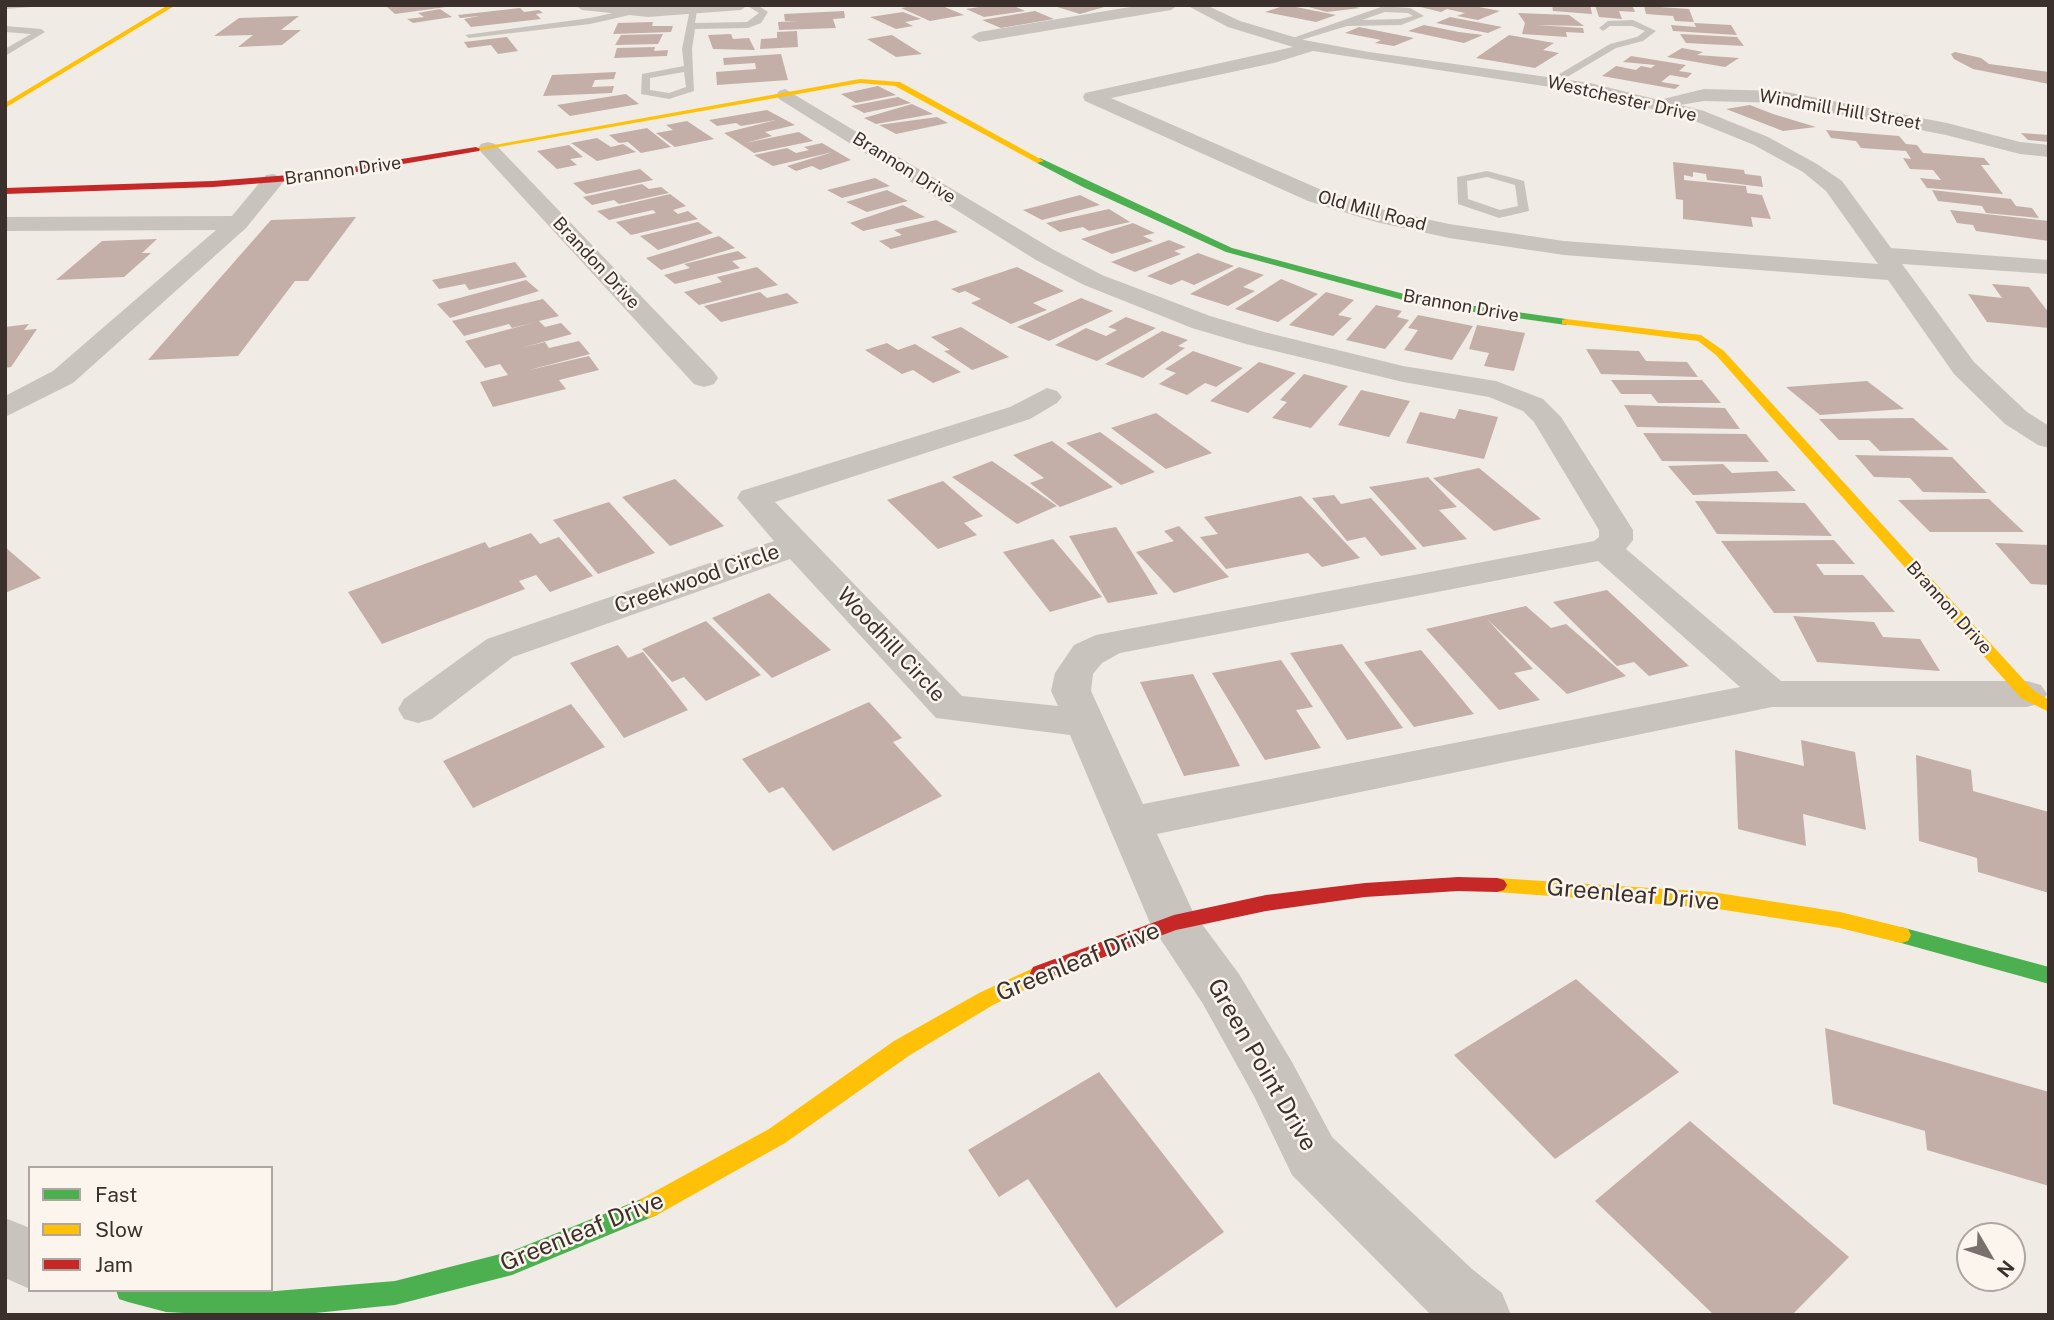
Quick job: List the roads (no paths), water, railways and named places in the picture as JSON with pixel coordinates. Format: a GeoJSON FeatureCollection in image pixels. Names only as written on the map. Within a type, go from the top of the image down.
{"type":"FeatureCollection","features":[{"type":"Feature","properties":{"kind":"street"},"geometry":{"type":"LineString","coordinates":[[5,106],[173,5]]}},
{"type":"Feature","properties":{"kind":"street"},"geometry":{"type":"LineString","coordinates":[[582,5],[692,19],[741,5]]}},
{"type":"Feature","properties":{"kind":"street"},"geometry":{"type":"LineString","coordinates":[[979,37],[1171,5]]}},
{"type":"Feature","properties":{"kind":"street","name":"Westchester Drive"},"geometry":{"type":"LineString","coordinates":[[1193,5],[1234,24],[1312,47],[1554,81],[1658,104],[1761,141],[1810,168],[1834,186],[1965,368],[2016,418],[2049,439]]}},
{"type":"Feature","properties":{"kind":"street","name":"Old Mill Road"},"geometry":{"type":"LineString","coordinates":[[1312,47],[1274,58],[1091,97],[1341,205],[1376,215],[1506,240],[1564,248],[1890,264]]}},
{"type":"Feature","properties":{"kind":"street","name":"Brannon Drive"},"geometry":{"type":"LineString","coordinates":[[5,191],[274,180],[383,166],[860,81],[897,84],[1086,185],[1229,250],[1418,301],[1530,318],[1701,338],[1720,353],[2038,701]]}},
{"type":"Feature","properties":{"kind":"street","name":"Brannon Drive"},"geometry":{"type":"LineString","coordinates":[[785,95],[1045,255],[1127,294],[1256,338],[1404,374],[1496,390],[1533,405],[1546,417],[1616,530],[1616,540],[1605,549]]}},
{"type":"Feature","properties":{"kind":"street","name":"Windmill Hill Street"},"geometry":{"type":"LineString","coordinates":[[1658,104],[1703,95],[1780,97],[1948,129],[2020,148],[2049,150]]}},
{"type":"Feature","properties":{"kind":"street","name":"Brandon Drive"},"geometry":{"type":"LineString","coordinates":[[488,148],[704,378]]}},
{"type":"Feature","properties":{"kind":"street","name":"Windmill Hill Street"},"geometry":{"type":"LineString","coordinates":[[2020,148],[2049,162]]}},
{"type":"Feature","properties":{"kind":"street","name":"Brannon Drive"},"geometry":{"type":"LineString","coordinates":[[5,408],[62,377],[238,223],[274,180]]}},
{"type":"Feature","properties":{"kind":"street"},"geometry":{"type":"LineString","coordinates":[[5,224],[238,223]]}},
{"type":"Feature","properties":{"kind":"street"},"geometry":{"type":"LineString","coordinates":[[1890,264],[2049,267]]}},
{"type":"Feature","properties":{"kind":"street","name":"Creekwood Circle"},"geometry":{"type":"LineString","coordinates":[[418,709],[499,649],[796,544],[753,498],[1020,413],[1047,397]]}},
{"type":"Feature","properties":{"kind":"street","name":"Woodhill Circle"},"geometry":{"type":"LineString","coordinates":[[796,544],[950,708],[1085,723]]}},
{"type":"Feature","properties":{"kind":"street"},"geometry":{"type":"LineString","coordinates":[[1174,923],[1070,691],[1074,673],[1088,654],[1109,643],[1605,549],[1772,694]]}},
{"type":"Feature","properties":{"kind":"street","name":"Brannon Drive"},"geometry":{"type":"LineString","coordinates":[[1130,824],[1772,694],[2038,701]]}},
{"type":"Feature","properties":{"kind":"street","name":"Greenleaf Drive"},"geometry":{"type":"LineString","coordinates":[[136,1292],[166,1299],[264,1305],[395,1293],[512,1263],[667,1199],[777,1136],[902,1048],[986,999],[1055,966],[1174,923],[1266,904],[1365,890],[1458,884],[1570,888],[1712,900],[1840,920],[1977,954],[2049,976]]}},
{"type":"Feature","properties":{"kind":"street","name":"Green Point Drive"},"geometry":{"type":"LineString","coordinates":[[1174,923],[1227,1000],[1312,1156],[1450,1291],[1480,1315]]}},
{"type":"Feature","properties":{"kind":"street"},"geometry":{"type":"LineString","coordinates":[[5,1247],[28,1258]]}},
{"type":"Feature","properties":{"kind":"lane"},"geometry":{"type":"LineString","coordinates":[[5,7],[54,5]]}},
{"type":"Feature","properties":{"kind":"lane"},"geometry":{"type":"LineString","coordinates":[[689,68],[645,76],[645,92],[669,96],[691,89],[689,68],[692,19],[748,24],[758,21],[764,12],[750,5]]}},
{"type":"Feature","properties":{"kind":"lane"},"geometry":{"type":"LineString","coordinates":[[1288,41],[1384,9],[1410,11],[1420,16],[1401,22],[1346,23]]}},
{"type":"Feature","properties":{"kind":"lane"},"geometry":{"type":"LineString","coordinates":[[469,35],[590,21],[631,12]]}},
{"type":"Feature","properties":{"kind":"lane"},"geometry":{"type":"LineString","coordinates":[[1554,81],[1613,46],[1649,35],[1652,31],[1633,23],[1608,24],[1604,29],[1605,40],[1613,46]]}},
{"type":"Feature","properties":{"kind":"lane"},"geometry":{"type":"LineString","coordinates":[[5,29],[41,32],[5,53]]}},
{"type":"Feature","properties":{"kind":"lane"},"geometry":{"type":"LineString","coordinates":[[1488,174],[1520,183],[1525,208],[1499,214],[1462,201],[1461,179],[1470,175],[1488,174]]}},
{"type":"Feature","properties":{"kind":"lane"},"geometry":{"type":"LineString","coordinates":[[1499,214],[1506,240]]}}]}
